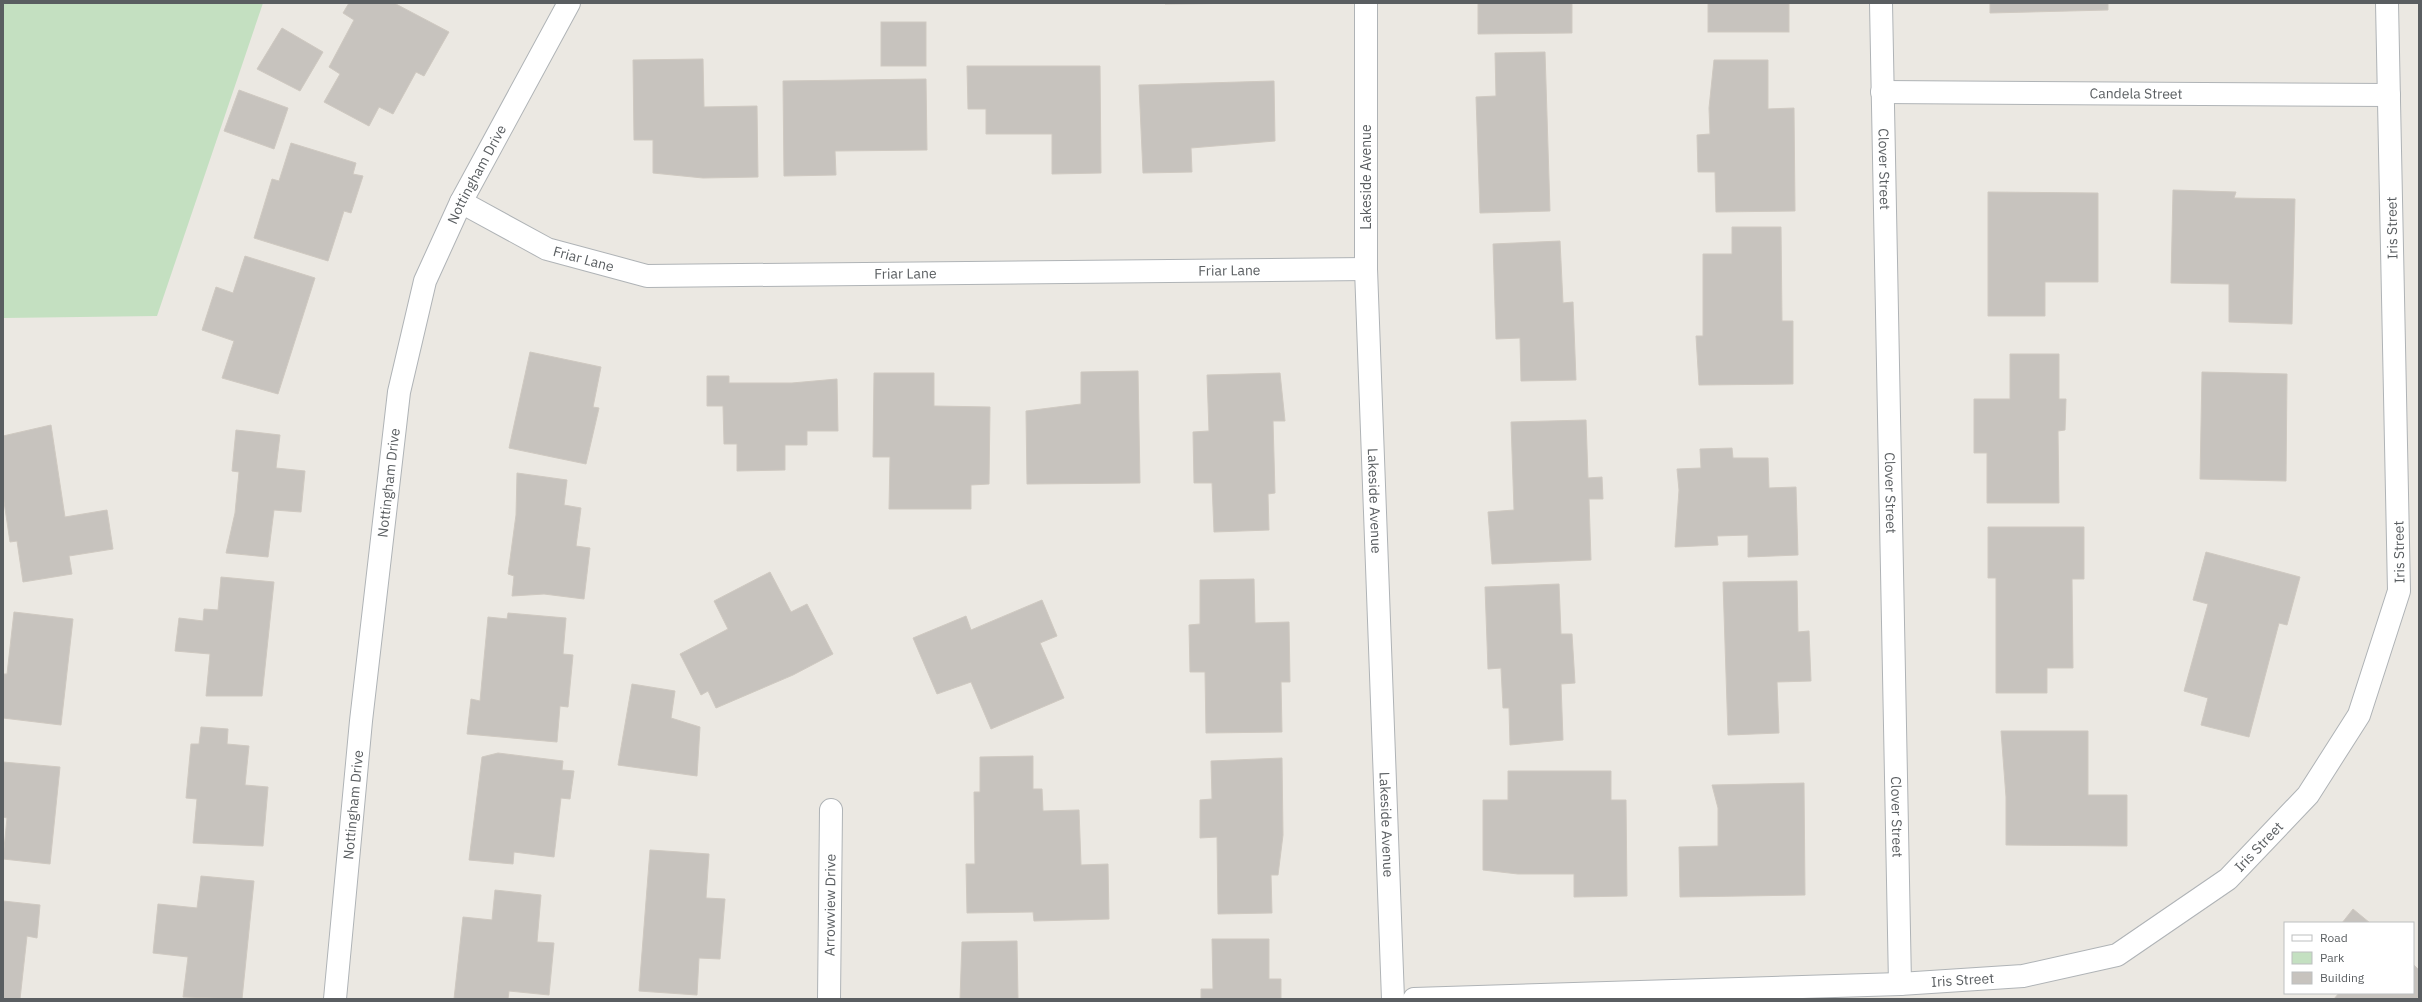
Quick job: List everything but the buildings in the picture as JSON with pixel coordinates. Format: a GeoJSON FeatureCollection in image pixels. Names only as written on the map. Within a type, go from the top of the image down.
{"type":"FeatureCollection","features":[{"type":"Feature","properties":{"kind":"street","name":"Nottingham Drive"},"geometry":{"type":"LineString","coordinates":[[335,999],[361,721],[399,392],[425,281],[461,202],[569,3]]}},
{"type":"Feature","properties":{"kind":"street","name":"Lakeside Avenue"},"geometry":{"type":"LineString","coordinates":[[1366,3],[1366,269],[1393,999]]}},
{"type":"Feature","properties":{"kind":"street","name":"Clover Street"},"geometry":{"type":"LineString","coordinates":[[1881,3],[1900,984]]}},
{"type":"Feature","properties":{"kind":"street","name":"Iris Street"},"geometry":{"type":"LineString","coordinates":[[1414,999],[1900,984],[2023,976],[2117,954],[2228,879],[2308,795],[2359,715],[2399,591],[2387,3]]}},
{"type":"Feature","properties":{"kind":"street","name":"Candela Street"},"geometry":{"type":"LineString","coordinates":[[1882,92],[2390,95]]}},
{"type":"Feature","properties":{"kind":"street","name":"Friar Lane"},"geometry":{"type":"LineString","coordinates":[[461,202],[547,249],[647,276],[1366,269]]}},
{"type":"Feature","properties":{"kind":"street","name":"Arrowview Drive"},"geometry":{"type":"LineString","coordinates":[[829,999],[831,810]]}},
{"type":"Feature","properties":{"kind":"green space"},"geometry":{"type":"Polygon","coordinates":[[[3,3],[263,3],[157,316],[3,318],[3,3]]]}}]}
